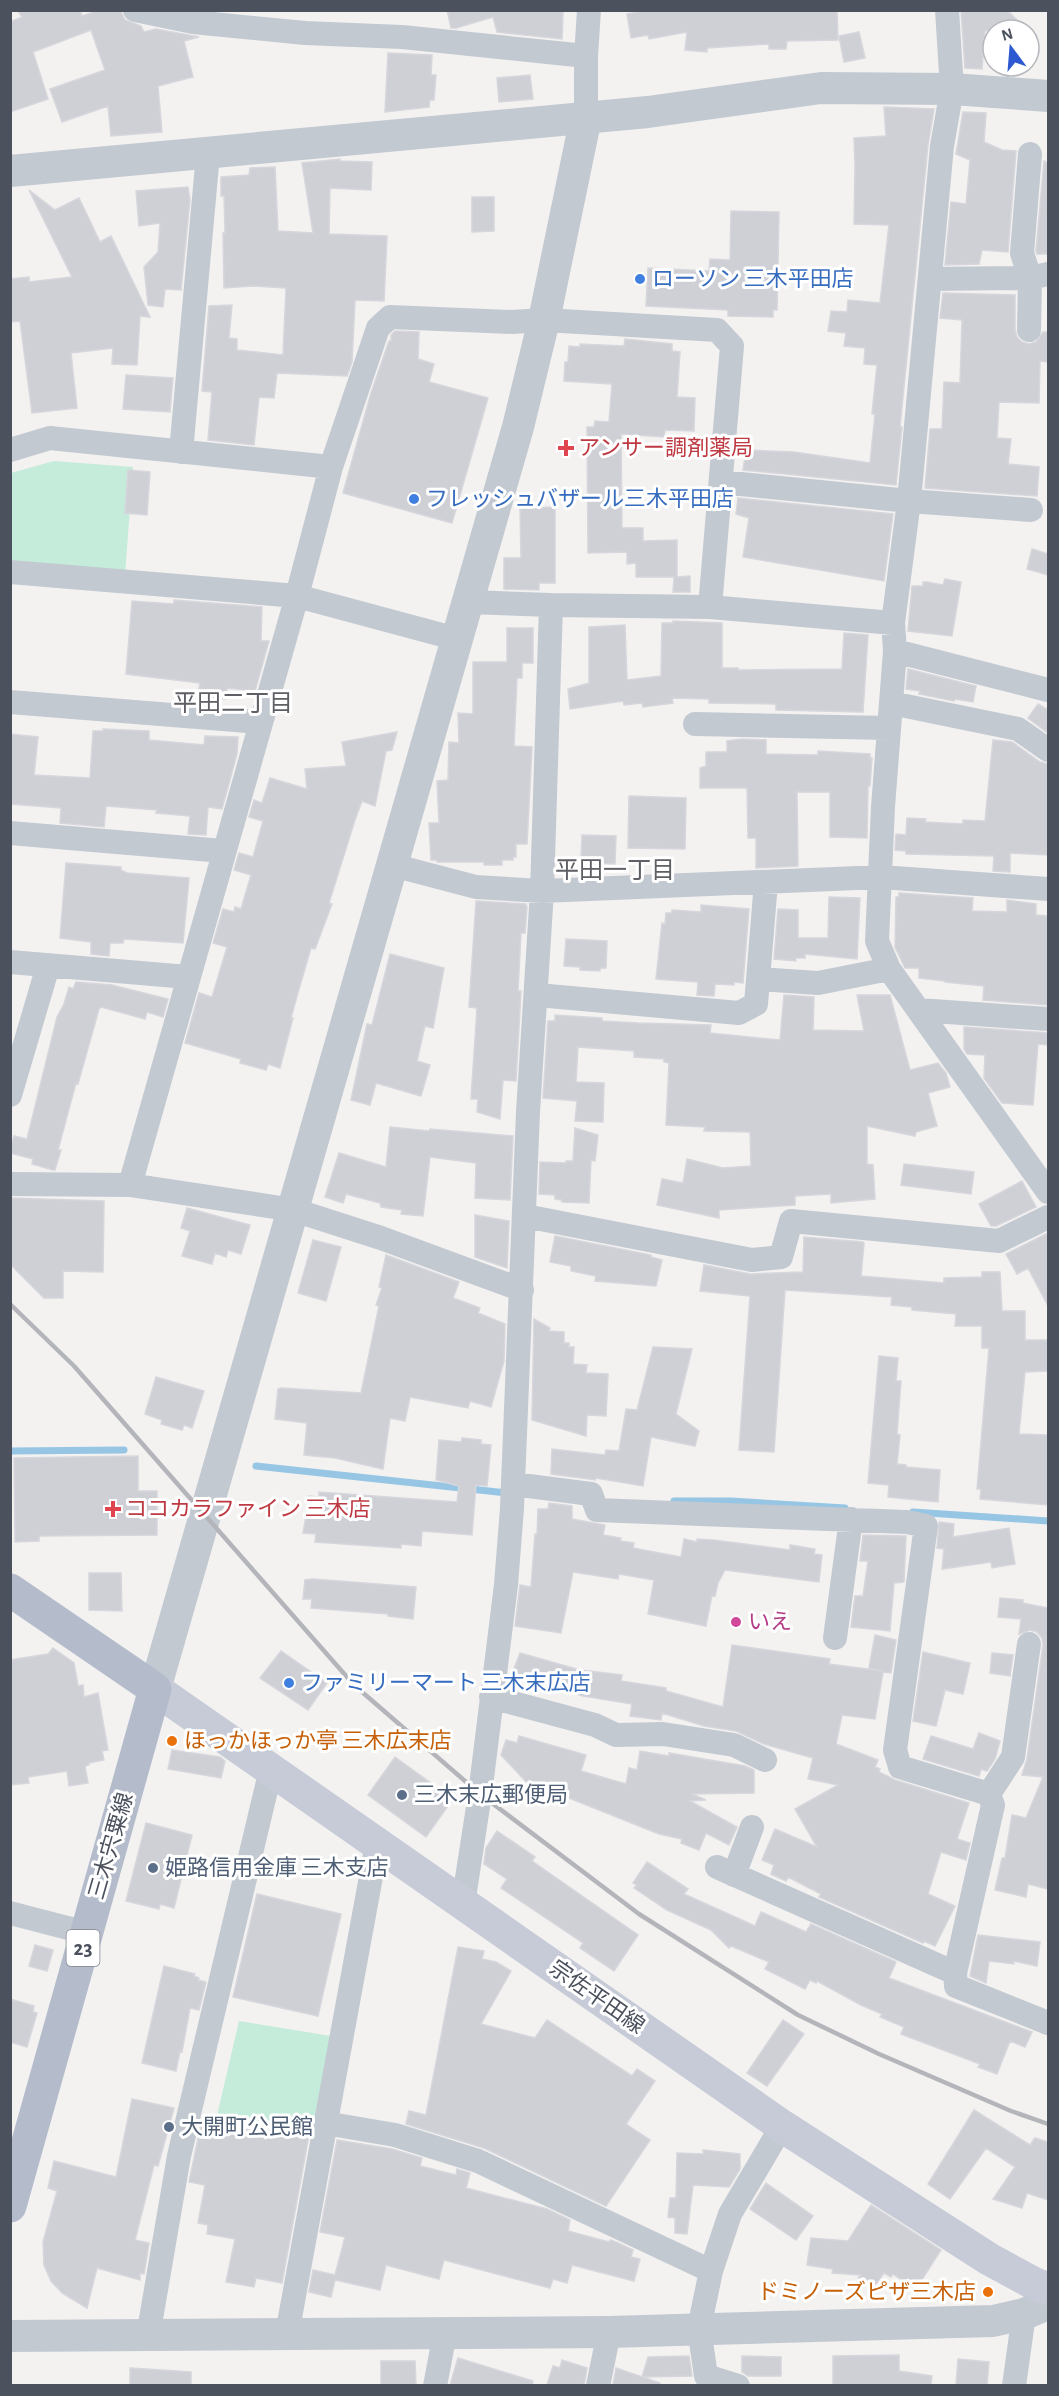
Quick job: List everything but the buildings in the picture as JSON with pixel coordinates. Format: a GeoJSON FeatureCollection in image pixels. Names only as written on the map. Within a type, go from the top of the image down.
{"type":"FeatureCollection","features":[{"type":"Feature","properties":{"kind":"main road"},"geometry":{"type":"LineString","coordinates":[[10,1590],[155,1689]]}},
{"type":"Feature","properties":{"kind":"main road","name":"宗佐平田線"},"geometry":{"type":"LineString","coordinates":[[155,1689],[782,2126],[1010,2271],[1048,2289]]}},
{"type":"Feature","properties":{"kind":"main road","name":"三木宍粟線"},"geometry":{"type":"LineString","coordinates":[[13,2188],[155,1689]]}},
{"type":"Feature","properties":{"kind":"street"},"geometry":{"type":"LineString","coordinates":[[135,10],[193,21],[305,33],[402,38],[586,56]]}},
{"type":"Feature","properties":{"kind":"street"},"geometry":{"type":"LineString","coordinates":[[155,1689],[518,427],[544,320],[586,117],[589,10]]}},
{"type":"Feature","properties":{"kind":"street"},"geometry":{"type":"LineString","coordinates":[[947,10],[952,89],[942,146],[909,501],[893,623],[895,651],[883,807],[877,941],[889,969],[919,1010],[1038,1158],[1048,1192]]}},
{"type":"Feature","properties":{"kind":"street"},"geometry":{"type":"LineString","coordinates":[[10,171],[648,112],[821,88],[952,89],[1048,96]]}},
{"type":"Feature","properties":{"kind":"street"},"geometry":{"type":"LineString","coordinates":[[181,452],[208,154]]}},
{"type":"Feature","properties":{"kind":"street"},"geometry":{"type":"LineString","coordinates":[[1029,330],[1039,276],[1022,253],[1030,154]]}},
{"type":"Feature","properties":{"kind":"street"},"geometry":{"type":"LineString","coordinates":[[930,279],[1039,276]]}},
{"type":"Feature","properties":{"kind":"street"},"geometry":{"type":"LineString","coordinates":[[130,1185],[297,596],[331,467],[378,328],[390,317],[512,322],[544,320],[717,330],[732,346],[710,607]]}},
{"type":"Feature","properties":{"kind":"street"},"geometry":{"type":"LineString","coordinates":[[10,450],[50,438],[331,467]]}},
{"type":"Feature","properties":{"kind":"street"},"geometry":{"type":"LineString","coordinates":[[721,482],[909,501],[1031,510]]}},
{"type":"Feature","properties":{"kind":"street"},"geometry":{"type":"LineString","coordinates":[[10,572],[297,596],[457,639]]}},
{"type":"Feature","properties":{"kind":"street"},"geometry":{"type":"LineString","coordinates":[[468,602],[710,607],[893,623]]}},
{"type":"Feature","properties":{"kind":"street"},"geometry":{"type":"LineString","coordinates":[[463,1904],[480,1794],[506,1585],[513,1484],[528,1112],[542,891],[550,605]]}},
{"type":"Feature","properties":{"kind":"street"},"geometry":{"type":"LineString","coordinates":[[895,651],[1048,690]]}},
{"type":"Feature","properties":{"kind":"street"},"geometry":{"type":"LineString","coordinates":[[10,702],[260,722]]}},
{"type":"Feature","properties":{"kind":"street"},"geometry":{"type":"LineString","coordinates":[[891,703],[1018,729],[1048,750]]}},
{"type":"Feature","properties":{"kind":"street"},"geometry":{"type":"LineString","coordinates":[[695,724],[889,728]]}},
{"type":"Feature","properties":{"kind":"street"},"geometry":{"type":"LineString","coordinates":[[10,833],[224,851]]}},
{"type":"Feature","properties":{"kind":"street"},"geometry":{"type":"LineString","coordinates":[[392,866],[476,887],[542,891],[881,878],[1048,889]]}},
{"type":"Feature","properties":{"kind":"street"},"geometry":{"type":"LineString","coordinates":[[537,995],[739,1013],[756,1004],[766,882]]}},
{"type":"Feature","properties":{"kind":"street"},"geometry":{"type":"LineString","coordinates":[[10,962],[188,978]]}},
{"type":"Feature","properties":{"kind":"street"},"geometry":{"type":"LineString","coordinates":[[10,1095],[48,966]]}},
{"type":"Feature","properties":{"kind":"street"},"geometry":{"type":"LineString","coordinates":[[758,979],[818,983],[889,969]]}},
{"type":"Feature","properties":{"kind":"street"},"geometry":{"type":"LineString","coordinates":[[919,1010],[1048,1019]]}},
{"type":"Feature","properties":{"kind":"street"},"geometry":{"type":"LineString","coordinates":[[10,1184],[130,1185],[294,1210],[381,1238],[522,1290]]}},
{"type":"Feature","properties":{"kind":"street"},"geometry":{"type":"LineString","coordinates":[[525,1216],[752,1260],[781,1257],[791,1221],[999,1241],[1048,1217]]}},
{"type":"Feature","properties":{"kind":"street"},"geometry":{"type":"LineString","coordinates":[[513,1484],[591,1494],[597,1510],[907,1521],[926,1526],[895,1750],[900,1767],[989,1794]]}},
{"type":"Feature","properties":{"kind":"street"},"geometry":{"type":"LineString","coordinates":[[835,1638],[851,1519]]}},
{"type":"Feature","properties":{"kind":"street"},"geometry":{"type":"LineString","coordinates":[[989,1794],[1013,1756],[1030,1645]]}},
{"type":"Feature","properties":{"kind":"street"},"geometry":{"type":"LineString","coordinates":[[491,1697],[595,1725],[616,1735],[663,1734],[734,1745],[765,1760]]}},
{"type":"Feature","properties":{"kind":"street"},"geometry":{"type":"LineString","coordinates":[[148,2336],[179,2156],[271,1769]]}},
{"type":"Feature","properties":{"kind":"street"},"geometry":{"type":"LineString","coordinates":[[989,1794],[993,1805],[955,1973],[956,1986],[1048,2023]]}},
{"type":"Feature","properties":{"kind":"street"},"geometry":{"type":"LineString","coordinates":[[752,1827],[726,1871],[955,1973]]}},
{"type":"Feature","properties":{"kind":"street"},"geometry":{"type":"LineString","coordinates":[[286,2334],[377,1844]]}},
{"type":"Feature","properties":{"kind":"street"},"geometry":{"type":"LineString","coordinates":[[10,1914],[87,1933]]}},
{"type":"Feature","properties":{"kind":"street"},"geometry":{"type":"LineString","coordinates":[[324,2123],[395,2135],[478,2161],[711,2271]]}},
{"type":"Feature","properties":{"kind":"street"},"geometry":{"type":"LineString","coordinates":[[738,2385],[706,2376],[699,2328],[711,2271],[730,2214],[782,2126]]}},
{"type":"Feature","properties":{"kind":"street"},"geometry":{"type":"LineString","coordinates":[[993,2321],[1005,2311],[1010,2299],[1010,2271]]}},
{"type":"Feature","properties":{"kind":"street"},"geometry":{"type":"LineString","coordinates":[[10,2336],[609,2332],[993,2321],[1036,2309]]}},
{"type":"Feature","properties":{"kind":"street"},"geometry":{"type":"LineString","coordinates":[[1014,2385],[1036,2309]]}},
{"type":"Feature","properties":{"kind":"street"},"geometry":{"type":"LineString","coordinates":[[598,2385],[609,2332]]}},
{"type":"Feature","properties":{"kind":"street"},"geometry":{"type":"LineString","coordinates":[[435,2385],[445,2333]]}},
{"type":"Feature","properties":{"kind":"green space"},"geometry":{"type":"Polygon","coordinates":[[[54,461],[133,467],[125,575],[11,567],[11,473],[54,461]]]}},
{"type":"Feature","properties":{"kind":"green space"},"geometry":{"type":"Polygon","coordinates":[[[239,2021],[331,2036],[312,2136],[216,2120],[239,2021]]]}},
{"type":"Feature","properties":{"kind":"waterway"},"geometry":{"type":"LineString","coordinates":[[10,1451],[124,1450]]}},
{"type":"Feature","properties":{"kind":"waterway"},"geometry":{"type":"LineString","coordinates":[[256,1466],[507,1493]]}},
{"type":"Feature","properties":{"kind":"waterway"},"geometry":{"type":"LineString","coordinates":[[674,1501],[731,1501],[845,1508]]}},
{"type":"Feature","properties":{"kind":"waterway"},"geometry":{"type":"LineString","coordinates":[[913,1512],[1048,1521]]}},
{"type":"Feature","properties":{"kind":"railway"},"geometry":{"type":"LineString","coordinates":[[10,1304],[74,1366],[354,1685],[480,1794],[639,1914],[798,2015],[879,2054],[1011,2111],[1048,2124]]}},
{"type":"Feature","properties":{"kind":"place","name":"ローソン 三木平田店"},"geometry":{"type":"Point","coordinates":[640,279]}},
{"type":"Feature","properties":{"kind":"place","name":"アンサー調剤薬局"},"geometry":{"type":"Point","coordinates":[566,448]}},
{"type":"Feature","properties":{"kind":"place","name":"フレッシュバザール三木平田店"},"geometry":{"type":"Point","coordinates":[414,499]}},
{"type":"Feature","properties":{"kind":"place","name":"ココカラファイン 三木店"},"geometry":{"type":"Point","coordinates":[113,1509]}},
{"type":"Feature","properties":{"kind":"place","name":"いえ"},"geometry":{"type":"Point","coordinates":[736,1622]}},
{"type":"Feature","properties":{"kind":"place","name":"ファミリーマート 三木末広店"},"geometry":{"type":"Point","coordinates":[289,1683]}},
{"type":"Feature","properties":{"kind":"place","name":"ほっかほっか亭 三木広末店"},"geometry":{"type":"Point","coordinates":[172,1741]}},
{"type":"Feature","properties":{"kind":"place","name":"三木末広郵便局"},"geometry":{"type":"Point","coordinates":[402,1795]}},
{"type":"Feature","properties":{"kind":"place","name":"姫路信用金庫 三木支店"},"geometry":{"type":"Point","coordinates":[153,1868]}},
{"type":"Feature","properties":{"kind":"place","name":"大開町公民館"},"geometry":{"type":"Point","coordinates":[169,2127]}},
{"type":"Feature","properties":{"kind":"place","name":"ドミノーズピザ三木店"},"geometry":{"type":"Point","coordinates":[988,2292]}},
{"type":"Feature","properties":{"kind":"district","name":"平田二丁目"},"geometry":{"type":"Point","coordinates":[233,704]}},
{"type":"Feature","properties":{"kind":"district","name":"平田一丁目"},"geometry":{"type":"Point","coordinates":[615,871]}}]}
